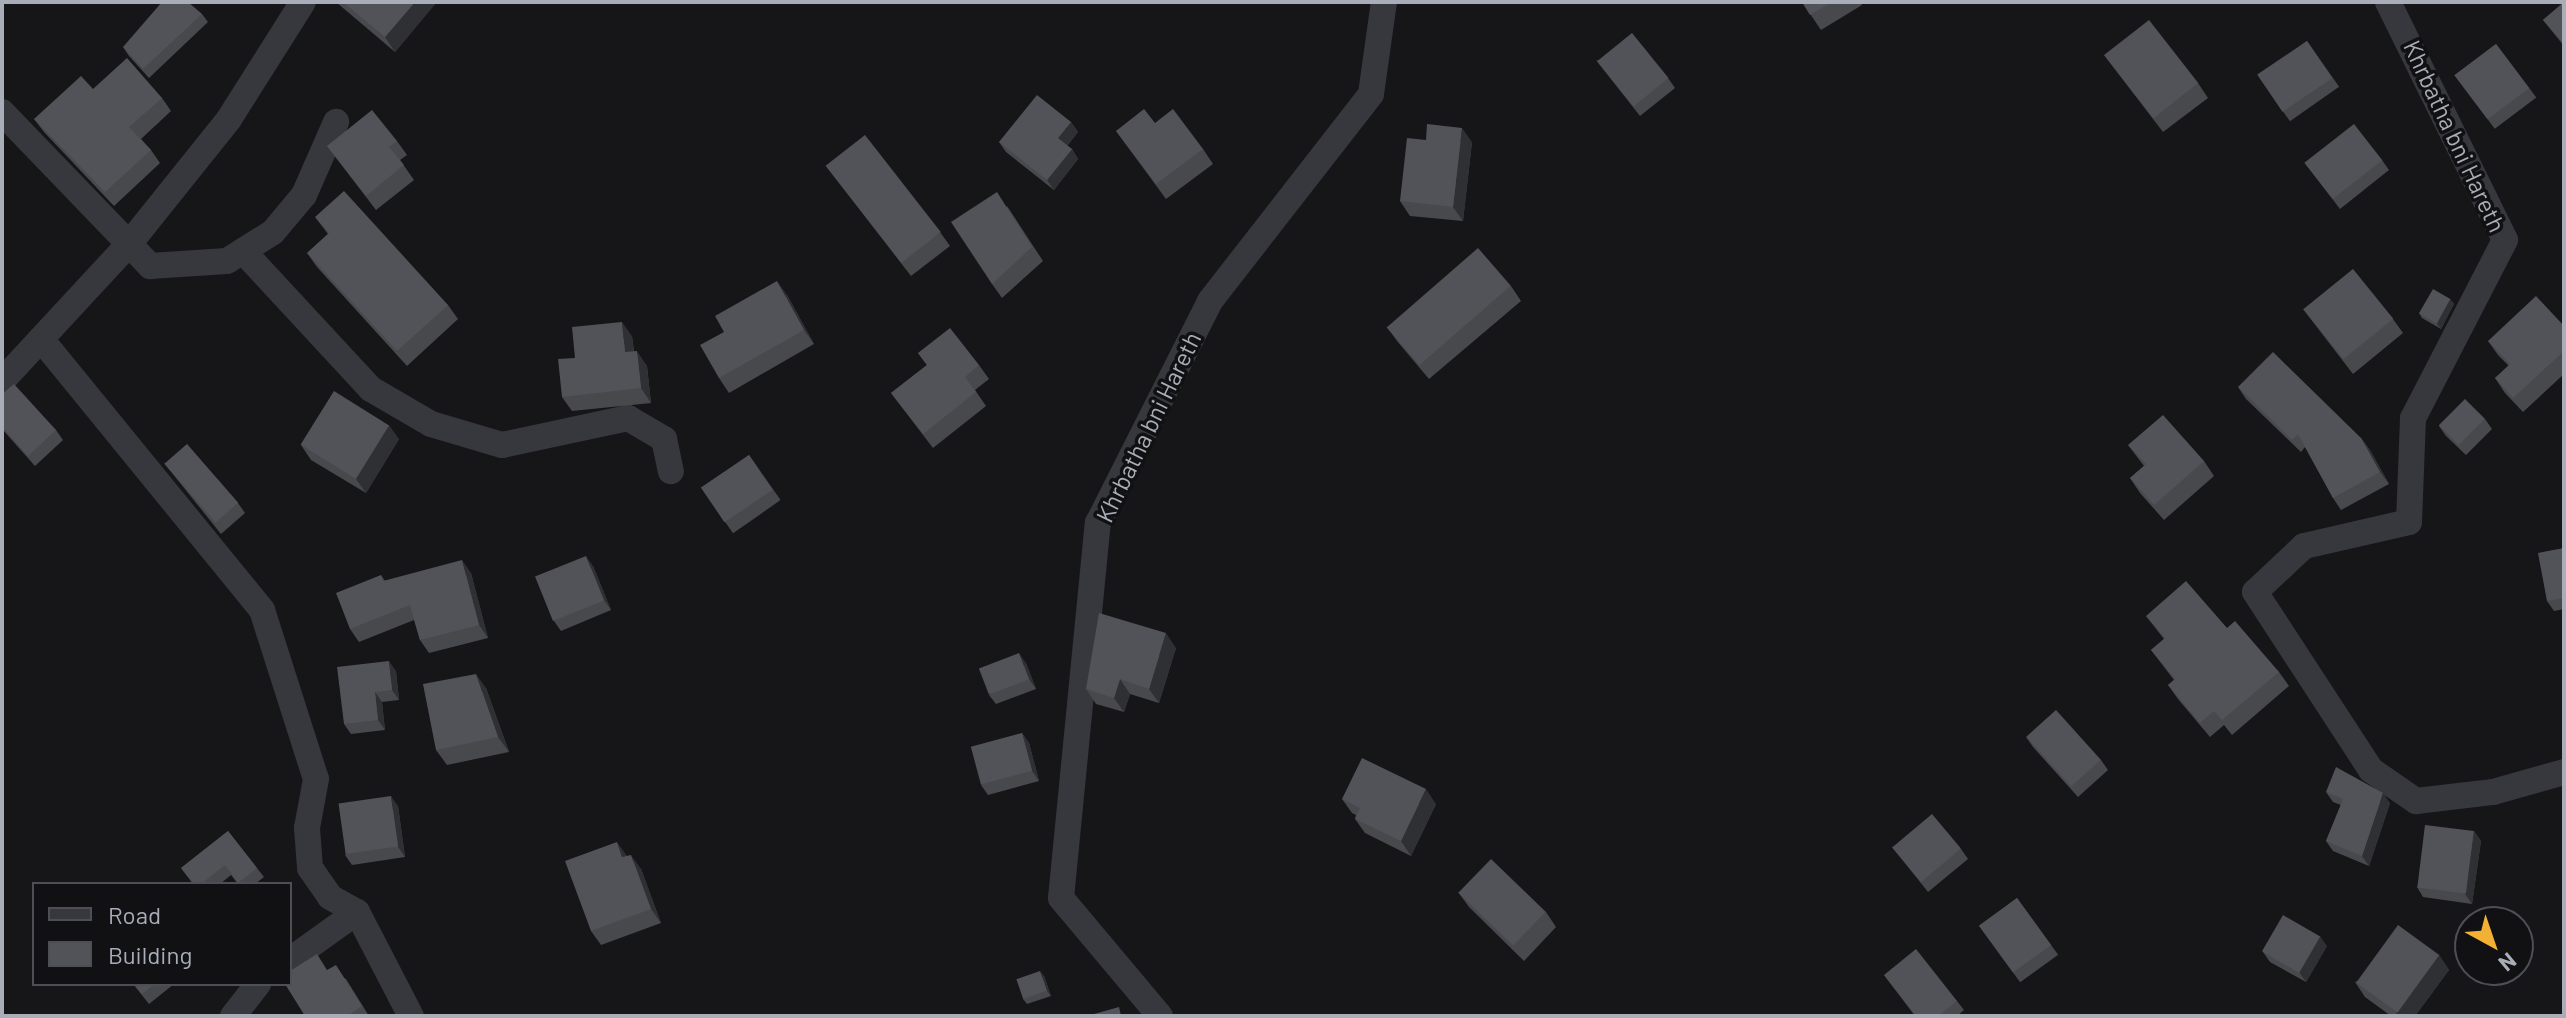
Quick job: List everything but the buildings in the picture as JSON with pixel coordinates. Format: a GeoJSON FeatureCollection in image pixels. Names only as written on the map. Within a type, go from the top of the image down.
{"type":"FeatureCollection","features":[{"type":"Feature","properties":{"kind":"street"},"geometry":{"type":"LineString","coordinates":[[2,381],[129,244],[229,119],[303,2]]}},
{"type":"Feature","properties":{"kind":"street","name":"Khrbatha bni Hareth"},"geometry":{"type":"LineString","coordinates":[[1160,1016],[1061,898],[1098,523],[1210,301],[1371,94],[1384,2]]}},
{"type":"Feature","properties":{"kind":"street","name":"Khrbatha bni Hareth"},"geometry":{"type":"LineString","coordinates":[[2388,2],[2505,240],[2413,418],[2409,522],[2304,546],[2255,592],[2371,770],[2416,801],[2493,792],[2564,772]]}},
{"type":"Feature","properties":{"kind":"street"},"geometry":{"type":"LineString","coordinates":[[2,112],[150,266],[227,261],[273,232],[304,195],[336,122]]}},
{"type":"Feature","properties":{"kind":"street"},"geometry":{"type":"LineString","coordinates":[[243,251],[371,389],[431,424],[502,445],[628,418],[664,439],[671,471]]}},
{"type":"Feature","properties":{"kind":"street"},"geometry":{"type":"LineString","coordinates":[[41,339],[262,610],[316,779],[307,828],[310,868],[330,897],[357,912],[411,1016]]}},
{"type":"Feature","properties":{"kind":"street"},"geometry":{"type":"LineString","coordinates":[[292,959],[357,912]]}},
{"type":"Feature","properties":{"kind":"street"},"geometry":{"type":"LineString","coordinates":[[233,1016],[256,986]]}}]}
